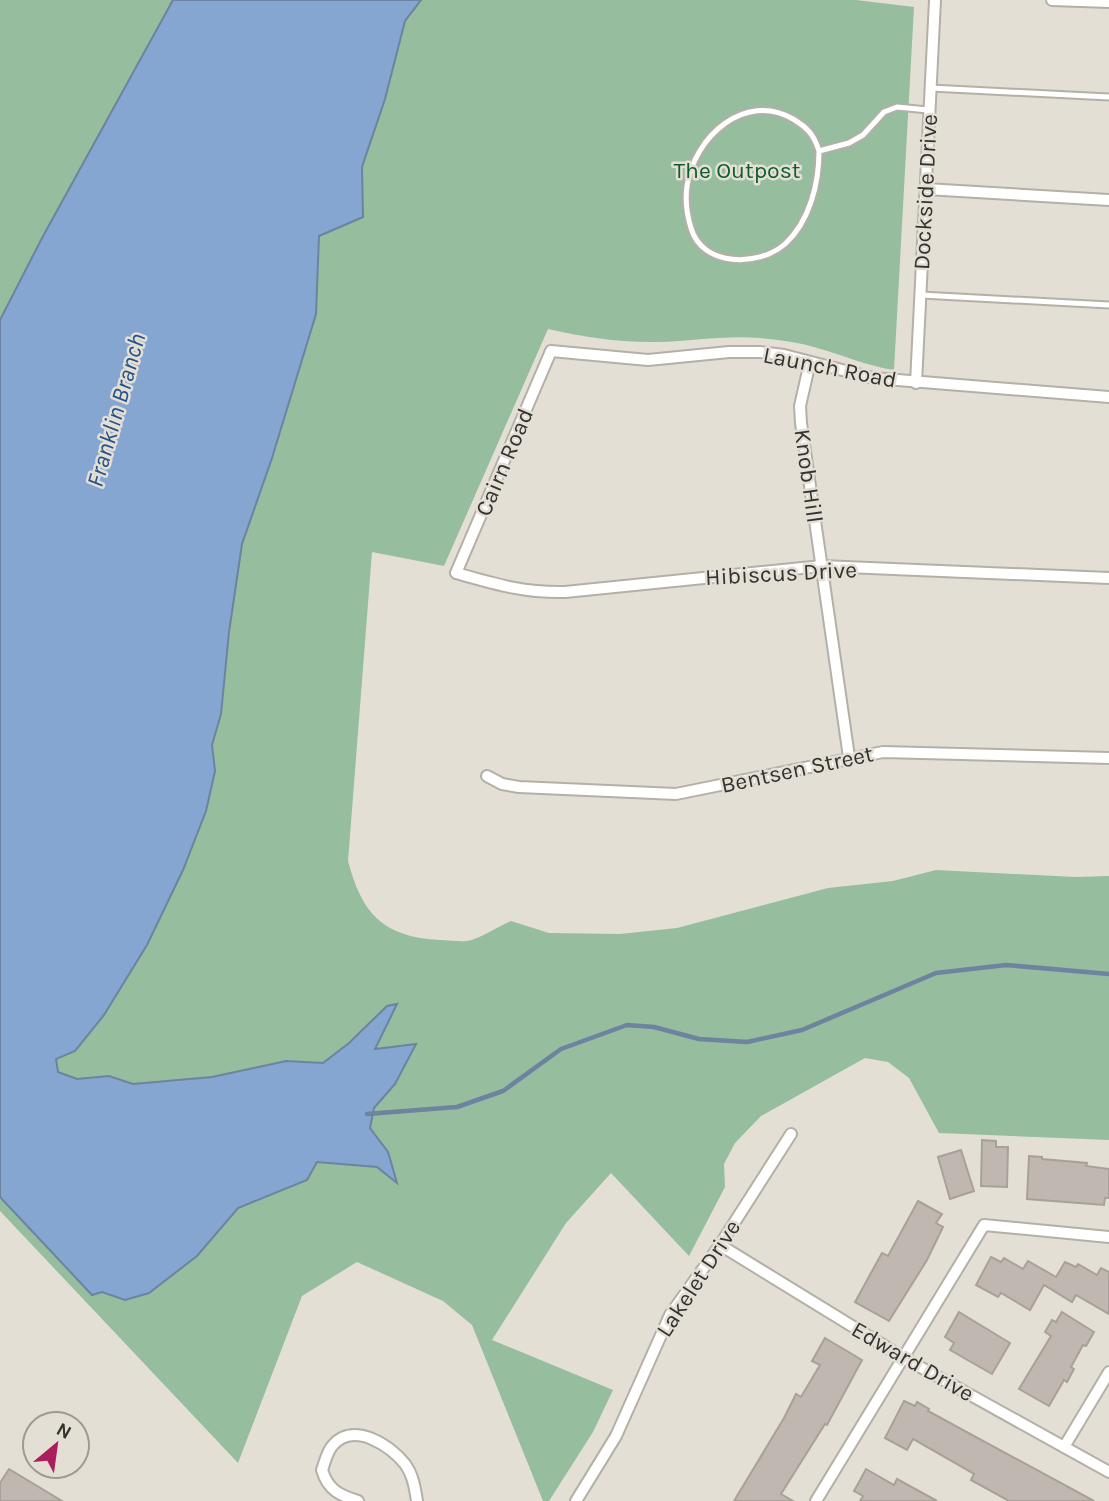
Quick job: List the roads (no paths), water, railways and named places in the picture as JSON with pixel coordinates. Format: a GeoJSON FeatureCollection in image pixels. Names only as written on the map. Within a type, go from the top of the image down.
{"type":"FeatureCollection","features":[{"type":"Feature","properties":{"kind":"street","name":"Dockside Drive"},"geometry":{"type":"LineString","coordinates":[[916,383],[935,0]]}},
{"type":"Feature","properties":{"kind":"street"},"geometry":{"type":"LineString","coordinates":[[1052,0],[1109,2]]}},
{"type":"Feature","properties":{"kind":"street"},"geometry":{"type":"LineString","coordinates":[[926,189],[1109,200]]}},
{"type":"Feature","properties":{"kind":"street","name":"Launch Road"},"geometry":{"type":"LineString","coordinates":[[551,351],[648,360],[729,352],[760,352],[873,378],[1109,397]]}},
{"type":"Feature","properties":{"kind":"street","name":"Cairn Road"},"geometry":{"type":"LineString","coordinates":[[456,573],[551,351]]}},
{"type":"Feature","properties":{"kind":"street","name":"Knob Hill"},"geometry":{"type":"LineString","coordinates":[[810,362],[800,407],[801,423],[849,757]]}},
{"type":"Feature","properties":{"kind":"street","name":"Hibiscus Drive"},"geometry":{"type":"LineString","coordinates":[[456,573],[508,588],[546,593],[822,566],[1109,578]]}},
{"type":"Feature","properties":{"kind":"street","name":"Bentsen Street"},"geometry":{"type":"LineString","coordinates":[[487,776],[502,784],[519,787],[676,794],[849,757],[905,751],[1109,758]]}},
{"type":"Feature","properties":{"kind":"street","name":"Lakelet Drive"},"geometry":{"type":"LineString","coordinates":[[576,1501],[617,1436],[650,1355],[670,1315],[720,1245],[791,1135]]}},
{"type":"Feature","properties":{"kind":"street"},"geometry":{"type":"LineString","coordinates":[[816,1501],[984,1225],[1109,1237]]}},
{"type":"Feature","properties":{"kind":"street","name":"Edward Drive"},"geometry":{"type":"LineString","coordinates":[[720,1245],[904,1358],[1109,1472]]}},
{"type":"Feature","properties":{"kind":"street"},"geometry":{"type":"LineString","coordinates":[[1064,1447],[1109,1372]]}},
{"type":"Feature","properties":{"kind":"street"},"geometry":{"type":"LineString","coordinates":[[358,1501],[342,1496],[330,1488],[322,1470],[333,1444],[345,1437],[362,1435],[386,1446],[406,1465],[414,1482],[417,1501]]}},
{"type":"Feature","properties":{"kind":"lane"},"geometry":{"type":"LineString","coordinates":[[931,88],[1109,97]]}},
{"type":"Feature","properties":{"kind":"lane"},"geometry":{"type":"LineString","coordinates":[[819,151],[856,139],[884,112],[897,107],[928,110]]}},
{"type":"Feature","properties":{"kind":"lane"},"geometry":{"type":"LineString","coordinates":[[767,109],[788,116],[807,127],[819,151],[819,175],[811,201],[799,226],[784,244],[765,255],[746,260],[723,259],[706,250],[692,233],[687,214],[687,185],[705,144],[731,120],[746,111],[767,109]]}},
{"type":"Feature","properties":{"kind":"lane"},"geometry":{"type":"LineString","coordinates":[[920,295],[1109,305]]}},
{"type":"Feature","properties":{"kind":"water","name":"Franklin Branch"},"geometry":{"type":"Polygon","coordinates":[[[173,0],[421,0],[405,21],[385,99],[362,167],[363,217],[319,236],[316,314],[272,458],[242,544],[229,632],[221,714],[212,745],[215,771],[206,811],[183,870],[147,945],[104,1015],[75,1051],[56,1059],[58,1072],[77,1079],[109,1076],[133,1084],[212,1077],[286,1061],[323,1063],[349,1043],[387,1006],[397,1004],[375,1049],[416,1044],[395,1084],[374,1108],[370,1128],[388,1152],[397,1183],[377,1167],[317,1162],[307,1180],[238,1208],[197,1256],[149,1293],[125,1300],[102,1292],[92,1295],[0,1197],[0,320],[173,0]]]}},
{"type":"Feature","properties":{"kind":"waterway"},"geometry":{"type":"LineString","coordinates":[[367,1114],[457,1107],[503,1091],[561,1049],[627,1025],[654,1027],[699,1039],[747,1042],[802,1030],[936,973],[1006,965],[1109,974]]}},
{"type":"Feature","properties":{"kind":"park label","name":"The Outpost"},"geometry":{"type":"Point","coordinates":[737,170]}}]}
